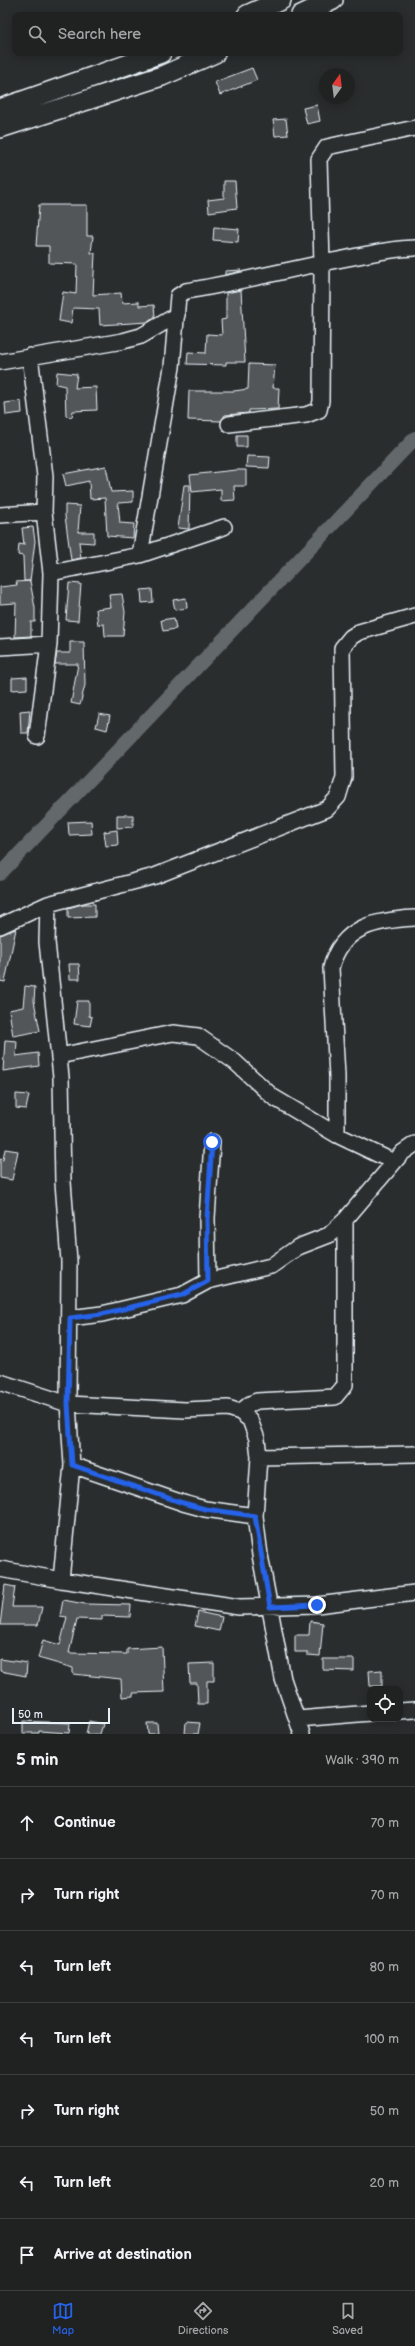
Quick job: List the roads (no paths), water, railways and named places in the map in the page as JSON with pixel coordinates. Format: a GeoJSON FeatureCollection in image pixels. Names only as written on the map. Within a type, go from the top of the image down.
{"type":"FeatureCollection","features":[{"type":"Feature","properties":{"kind":"main road"},"geometry":{"type":"LineString","coordinates":[[254,12],[281,0]]}},
{"type":"Feature","properties":{"kind":"main road"},"geometry":{"type":"LineString","coordinates":[[307,12],[333,0]]}},
{"type":"Feature","properties":{"kind":"main road"},"geometry":{"type":"LineString","coordinates":[[0,109],[152,56]]}},
{"type":"Feature","properties":{"kind":"main road"},"geometry":{"type":"LineString","coordinates":[[0,128],[162,76],[208,56]]}},
{"type":"Feature","properties":{"kind":"street"},"geometry":{"type":"LineString","coordinates":[[229,424],[306,415],[319,410],[321,401],[322,262],[319,159],[327,147],[415,128]]}},
{"type":"Feature","properties":{"kind":"street"},"geometry":{"type":"LineString","coordinates":[[140,555],[172,368],[177,315],[176,302],[178,296],[186,291],[242,282],[322,262],[401,248],[415,248]]}},
{"type":"Feature","properties":{"kind":"street"},"geometry":{"type":"LineString","coordinates":[[0,362],[123,341],[141,336],[177,315]]}},
{"type":"Feature","properties":{"kind":"street"},"geometry":{"type":"LineString","coordinates":[[30,356],[45,476],[44,512],[51,573],[49,644],[37,736]]}},
{"type":"Feature","properties":{"kind":"street"},"geometry":{"type":"LineString","coordinates":[[0,515],[44,512]]}},
{"type":"Feature","properties":{"kind":"street"},"geometry":{"type":"LineString","coordinates":[[51,573],[140,555],[224,527]]}},
{"type":"Feature","properties":{"kind":"street"},"geometry":{"type":"LineString","coordinates":[[0,926],[48,904],[155,876],[327,809],[338,797],[344,777],[341,662],[342,648],[351,637],[359,632],[415,616]]}},
{"type":"Feature","properties":{"kind":"street"},"geometry":{"type":"LineString","coordinates":[[0,647],[49,644]]}},
{"type":"Feature","properties":{"kind":"street"},"geometry":{"type":"LineString","coordinates":[[48,904],[47,942],[59,1056],[69,1261],[70,1318],[68,1404],[72,1465],[61,1580]]}},
{"type":"Feature","properties":{"kind":"street"},"geometry":{"type":"LineString","coordinates":[[337,1135],[337,1076],[331,968],[335,952],[346,939],[366,926],[387,920],[415,918]]}},
{"type":"Feature","properties":{"kind":"street"},"geometry":{"type":"LineString","coordinates":[[59,1056],[172,1033],[198,1036],[235,1062],[273,1097],[337,1135],[394,1162]]}},
{"type":"Feature","properties":{"kind":"street"},"geometry":{"type":"LineString","coordinates":[[208,1281],[207,1218],[212,1142]]}},
{"type":"Feature","properties":{"kind":"street"},"geometry":{"type":"LineString","coordinates":[[70,1318],[102,1314],[182,1295],[208,1281],[271,1266],[298,1247],[329,1234],[345,1220],[402,1153],[415,1144]]}},
{"type":"Feature","properties":{"kind":"street"},"geometry":{"type":"LineString","coordinates":[[240,1412],[250,1404],[257,1401],[335,1397],[345,1384],[345,1220]]}},
{"type":"Feature","properties":{"kind":"street"},"geometry":{"type":"LineString","coordinates":[[0,1382],[68,1404],[185,1410],[228,1408],[240,1412],[250,1420],[257,1439],[259,1457],[255,1516],[270,1607],[283,1679],[302,1734]]}},
{"type":"Feature","properties":{"kind":"street"},"geometry":{"type":"LineString","coordinates":[[259,1457],[415,1454]]}},
{"type":"Feature","properties":{"kind":"street"},"geometry":{"type":"LineString","coordinates":[[72,1465],[183,1503],[205,1509],[255,1516]]}},
{"type":"Feature","properties":{"kind":"street"},"geometry":{"type":"LineString","coordinates":[[0,1569],[195,1602],[238,1607],[317,1605],[415,1593]]}},
{"type":"Feature","properties":{"kind":"street"},"geometry":{"type":"LineString","coordinates":[[403,1711],[415,1710]]}},
{"type":"Feature","properties":{"kind":"street"},"geometry":{"type":"LineString","coordinates":[[298,1719],[367,1714]]}},
{"type":"Feature","properties":{"kind":"waterway"},"geometry":{"type":"LineString","coordinates":[[0,874],[415,438]]}}]}
